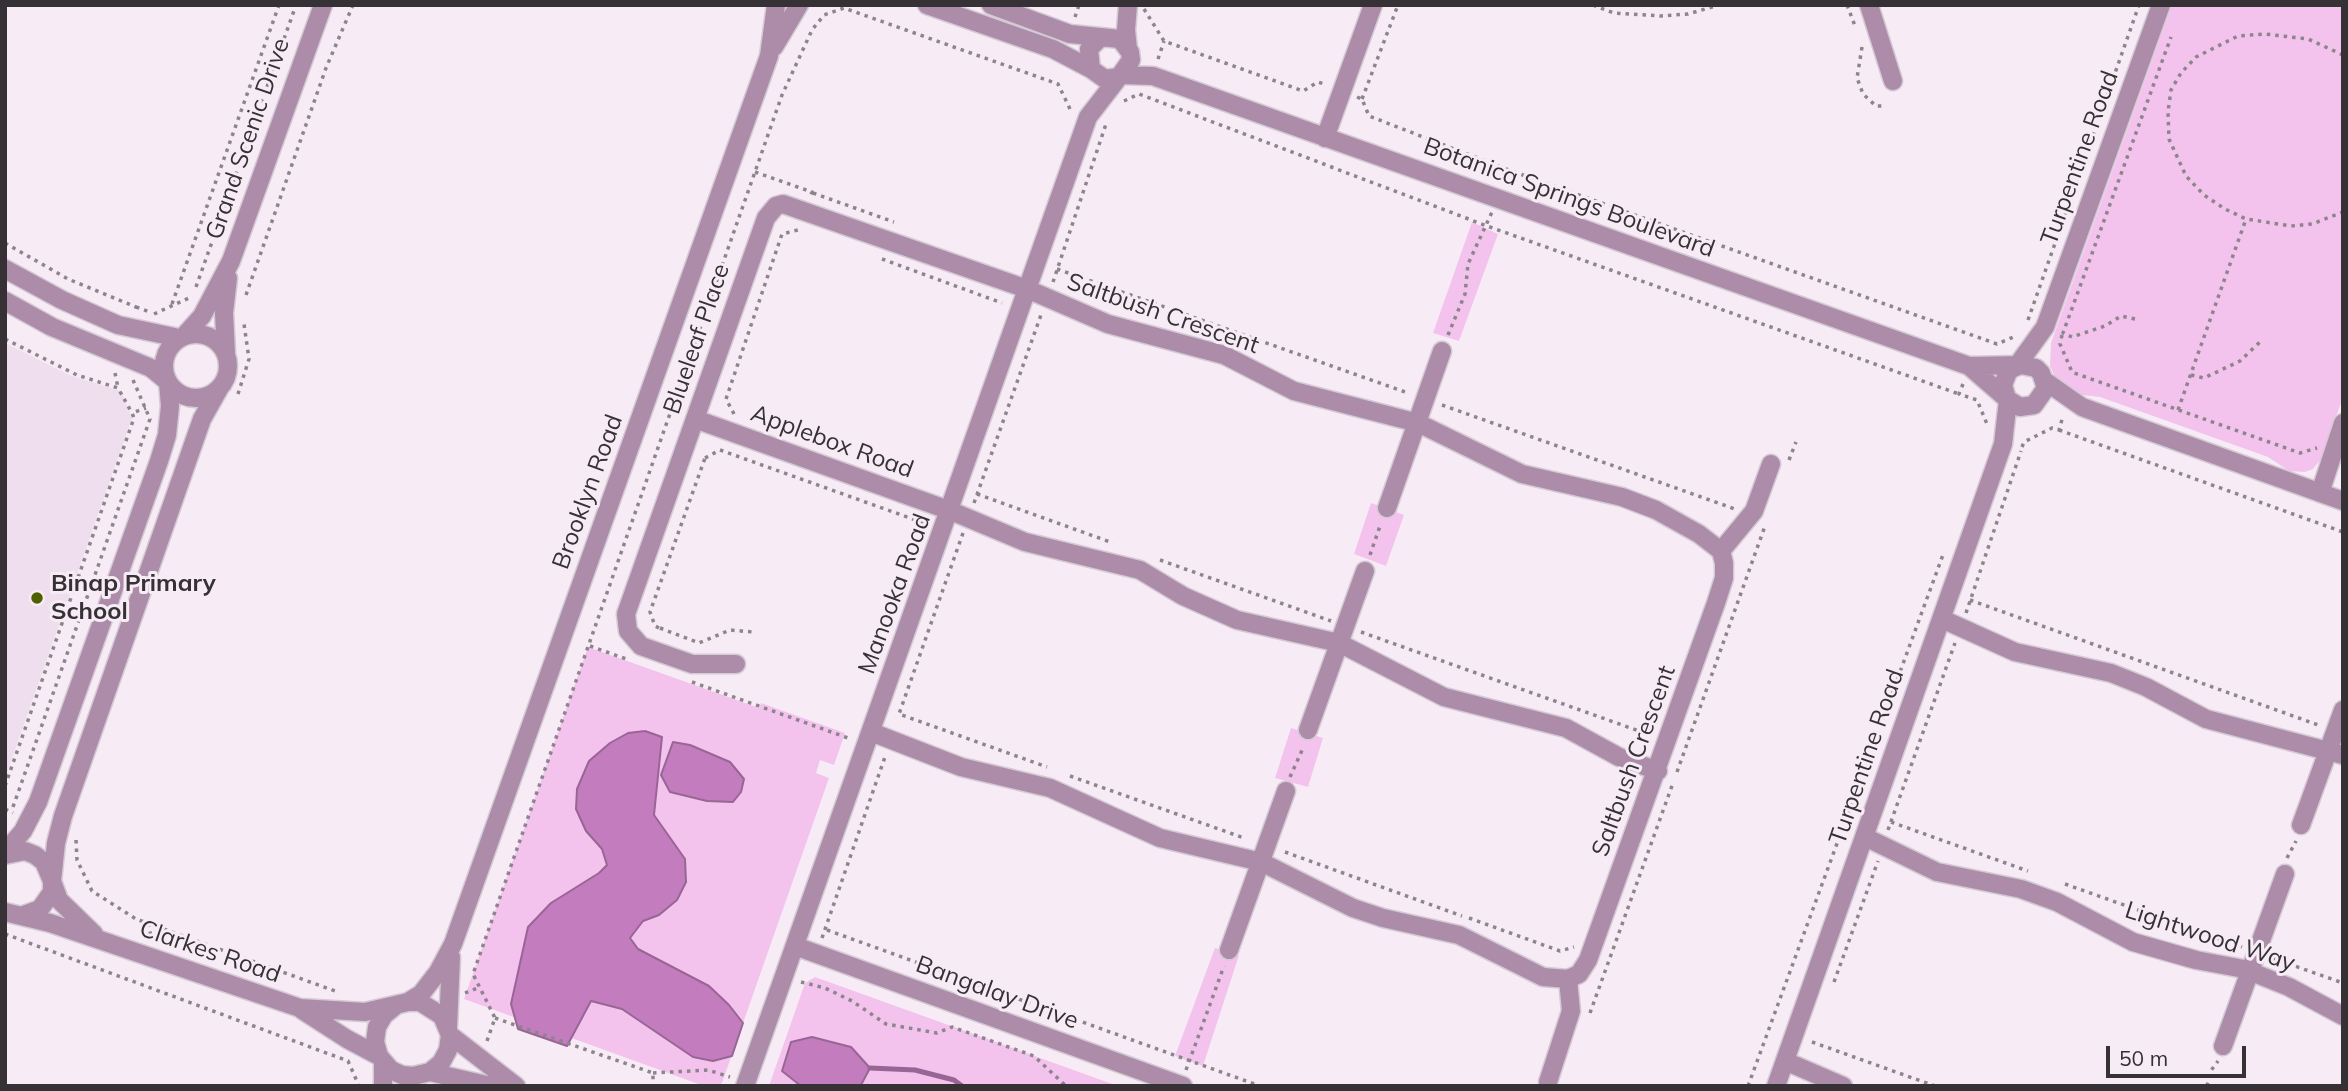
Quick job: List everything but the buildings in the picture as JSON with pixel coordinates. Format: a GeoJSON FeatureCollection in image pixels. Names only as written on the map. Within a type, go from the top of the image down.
{"type":"FeatureCollection","features":[{"type":"Feature","properties":{"kind":"street","name":"Grand Scenic Drive"},"geometry":{"type":"LineString","coordinates":[[5,853],[30,819],[159,461],[169,416],[168,382],[163,365],[165,355],[202,316],[231,261],[311,33],[325,5]]}},
{"type":"Feature","properties":{"kind":"street","name":"Brooklyn Road"},"geometry":{"type":"LineString","coordinates":[[769,56],[776,5]]}},
{"type":"Feature","properties":{"kind":"street","name":"Brooklyn Road"},"geometry":{"type":"LineString","coordinates":[[401,1004],[421,994],[438,972],[453,944],[769,56],[799,5]]}},
{"type":"Feature","properties":{"kind":"street"},"geometry":{"type":"LineString","coordinates":[[927,5],[1053,50],[1105,79],[1120,76],[1128,67],[1129,6]]}},
{"type":"Feature","properties":{"kind":"street"},"geometry":{"type":"LineString","coordinates":[[991,5],[1070,34],[1120,39],[1129,51]]}},
{"type":"Feature","properties":{"kind":"street"},"geometry":{"type":"LineString","coordinates":[[1325,138],[1373,5]]}},
{"type":"Feature","properties":{"kind":"street"},"geometry":{"type":"LineString","coordinates":[[1869,5],[1893,81]]}},
{"type":"Feature","properties":{"kind":"street","name":"Turpentine Road"},"geometry":{"type":"LineString","coordinates":[[2015,367],[2036,324],[2161,5]]}},
{"type":"Feature","properties":{"kind":"street"},"geometry":{"type":"LineString","coordinates":[[1091,70],[1089,49],[1129,6]]}},
{"type":"Feature","properties":{"kind":"street","name":"Botanica Springs Boulevard"},"geometry":{"type":"LineString","coordinates":[[1129,51],[1153,76]]}},
{"type":"Feature","properties":{"kind":"street","name":"Manooka Road"},"geometry":{"type":"LineString","coordinates":[[745,1086],[1088,117],[1091,70]]}},
{"type":"Feature","properties":{"kind":"street","name":"Manooka Road"},"geometry":{"type":"LineString","coordinates":[[1088,117],[1120,76]]}},
{"type":"Feature","properties":{"kind":"street","name":"Botanica Springs Boulevard"},"geometry":{"type":"LineString","coordinates":[[1120,76],[1153,76],[1969,366],[2015,367]]}},
{"type":"Feature","properties":{"kind":"street","name":"Blueleaf Place"},"geometry":{"type":"LineString","coordinates":[[736,664],[692,664],[652,649],[632,639],[626,614],[769,212],[783,204],[806,210],[1027,289]]}},
{"type":"Feature","properties":{"kind":"street","name":"Grand Scenic Drive"},"geometry":{"type":"LineString","coordinates":[[52,881],[59,830],[202,419],[227,374],[224,313],[231,261]]}},
{"type":"Feature","properties":{"kind":"street"},"geometry":{"type":"LineString","coordinates":[[5,270],[84,311],[142,331],[182,337],[201,333],[211,337],[226,353]]}},
{"type":"Feature","properties":{"kind":"street","name":"Saltbush Crescent"},"geometry":{"type":"LineString","coordinates":[[1027,289],[1047,300],[1108,324],[1224,355],[1294,391],[1418,423],[1522,474],[1622,497],[1656,510],[1699,534],[1721,551],[1724,579],[1658,771],[1590,954],[1579,974],[1568,979]]}},
{"type":"Feature","properties":{"kind":"street"},"geometry":{"type":"LineString","coordinates":[[5,301],[52,327],[132,358],[168,382],[177,393],[197,399],[207,397],[220,387]]}},
{"type":"Feature","properties":{"kind":"street","name":"Turpentine Road"},"geometry":{"type":"LineString","coordinates":[[2036,324],[2045,380]]}},
{"type":"Feature","properties":{"kind":"street"},"geometry":{"type":"LineString","coordinates":[[1387,508],[1442,351]]}},
{"type":"Feature","properties":{"kind":"street","name":"Botanica Springs Boulevard"},"geometry":{"type":"LineString","coordinates":[[1969,366],[2008,400]]}},
{"type":"Feature","properties":{"kind":"street"},"geometry":{"type":"LineString","coordinates":[[2072,404],[2045,380],[2036,368],[2015,367],[2008,372],[2003,385],[2008,400],[2020,407],[2072,404],[2343,501]]}},
{"type":"Feature","properties":{"kind":"street"},"geometry":{"type":"LineString","coordinates":[[2035,405],[2043,396],[2045,380]]}},
{"type":"Feature","properties":{"kind":"street","name":"Turpentine Road"},"geometry":{"type":"LineString","coordinates":[[1776,1086],[2003,444],[2008,400]]}},
{"type":"Feature","properties":{"kind":"street","name":"Turpentine Road"},"geometry":{"type":"LineString","coordinates":[[2003,444],[2035,405]]}},
{"type":"Feature","properties":{"kind":"street","name":"Applebox Road"},"geometry":{"type":"LineString","coordinates":[[695,419],[951,510],[1060,553],[1140,570],[1183,596],[1237,620],[1339,643],[1444,697],[1566,728],[1619,757],[1658,771]]}},
{"type":"Feature","properties":{"kind":"street"},"geometry":{"type":"LineString","coordinates":[[2320,493],[2343,423]]}},
{"type":"Feature","properties":{"kind":"street"},"geometry":{"type":"LineString","coordinates":[[1721,551],[1754,511],[1779,466]]}},
{"type":"Feature","properties":{"kind":"street"},"geometry":{"type":"LineString","coordinates":[[1308,730],[1365,571]]}},
{"type":"Feature","properties":{"kind":"street"},"geometry":{"type":"LineString","coordinates":[[1942,619],[2015,652],[2110,673],[2146,687],[2206,719],[2336,752]]}},
{"type":"Feature","properties":{"kind":"street"},"geometry":{"type":"LineString","coordinates":[[2301,825],[2336,752],[2335,731],[2343,710]]}},
{"type":"Feature","properties":{"kind":"street"},"geometry":{"type":"LineString","coordinates":[[870,732],[961,767],[1050,788],[1160,838],[1264,854],[1353,908],[1383,918],[1459,935],[1543,977],[1568,979],[1572,1011],[1548,1082]]}},
{"type":"Feature","properties":{"kind":"street"},"geometry":{"type":"LineString","coordinates":[[1229,950],[1286,791]]}},
{"type":"Feature","properties":{"kind":"street","name":"Lightwood Way"},"geometry":{"type":"LineString","coordinates":[[1865,837],[1937,872],[2021,889],[2057,902],[2133,942],[2251,972],[2289,987],[2343,1016]]}},
{"type":"Feature","properties":{"kind":"street","name":"Clarkes Road"},"geometry":{"type":"LineString","coordinates":[[5,853],[24,851],[35,855],[50,871],[59,900],[80,924],[105,942]]}},
{"type":"Feature","properties":{"kind":"street"},"geometry":{"type":"LineString","coordinates":[[2223,1046],[2285,874]]}},
{"type":"Feature","properties":{"kind":"street","name":"Clarkes Road"},"geometry":{"type":"LineString","coordinates":[[13,914],[31,914],[44,905],[52,892],[52,881]]}},
{"type":"Feature","properties":{"kind":"street","name":"Clarkes Road"},"geometry":{"type":"LineString","coordinates":[[13,914],[300,1008],[365,1012],[401,1004]]}},
{"type":"Feature","properties":{"kind":"street","name":"Brooklyn Road"},"geometry":{"type":"LineString","coordinates":[[449,1031],[449,972],[453,944]]}},
{"type":"Feature","properties":{"kind":"street","name":"Bangalay Drive"},"geometry":{"type":"LineString","coordinates":[[795,946],[1183,1080]]}},
{"type":"Feature","properties":{"kind":"street"},"geometry":{"type":"LineString","coordinates":[[383,1086],[377,1027],[384,1015],[401,1004],[432,1007],[449,1031],[516,1086]]}},
{"type":"Feature","properties":{"kind":"street","name":"Clarkes Road"},"geometry":{"type":"LineString","coordinates":[[300,1008],[381,1059]]}},
{"type":"Feature","properties":{"kind":"street"},"geometry":{"type":"LineString","coordinates":[[425,1077],[441,1062],[448,1050],[449,1031]]}},
{"type":"Feature","properties":{"kind":"street"},"geometry":{"type":"LineString","coordinates":[[381,1059],[402,1074],[491,1086]]}},
{"type":"Feature","properties":{"kind":"street"},"geometry":{"type":"LineString","coordinates":[[1785,1061],[1843,1086]]}},
{"type":"Feature","properties":{"kind":"path"},"geometry":{"type":"LineString","coordinates":[[171,306],[279,5]]}},
{"type":"Feature","properties":{"kind":"path"},"geometry":{"type":"LineString","coordinates":[[142,331],[146,318],[192,296],[296,5]]}},
{"type":"Feature","properties":{"kind":"path"},"geometry":{"type":"LineString","coordinates":[[245,296],[326,68],[353,5]]}},
{"type":"Feature","properties":{"kind":"path"},"geometry":{"type":"LineString","coordinates":[[853,11],[855,5]]}},
{"type":"Feature","properties":{"kind":"path"},"geometry":{"type":"LineString","coordinates":[[1398,5],[1363,99],[1369,116],[1506,169],[1978,338],[1997,344],[2023,333]]}},
{"type":"Feature","properties":{"kind":"path"},"geometry":{"type":"LineString","coordinates":[[1593,5],[1614,13],[1661,16],[1688,14],[1719,5]]}},
{"type":"Feature","properties":{"kind":"path"},"geometry":{"type":"LineString","coordinates":[[1847,5],[1863,48],[1857,78],[1863,94],[1877,106],[1885,106]]}},
{"type":"Feature","properties":{"kind":"path"},"geometry":{"type":"LineString","coordinates":[[2036,324],[2139,5]]}},
{"type":"Feature","properties":{"kind":"path"},"geometry":{"type":"LineString","coordinates":[[1129,6],[1146,10],[1164,41],[1303,91],[1318,82],[1363,99]]}},
{"type":"Feature","properties":{"kind":"path"},"geometry":{"type":"LineString","coordinates":[[729,1076],[708,1070],[653,1073],[495,1017],[473,974],[782,95],[812,30],[824,15],[844,8],[1058,84],[1069,110],[1105,124]]}},
{"type":"Feature","properties":{"kind":"path"},"geometry":{"type":"LineString","coordinates":[[2135,319],[2121,316],[2105,326],[2072,337],[2063,333],[2173,31]]}},
{"type":"Feature","properties":{"kind":"path"},"geometry":{"type":"LineString","coordinates":[[2343,55],[2308,39],[2265,34],[2238,36],[2196,57],[2181,73],[2171,90],[2168,112],[2169,139],[2176,157],[2186,176],[2203,195],[2246,219],[2291,226],[2312,224],[2343,212]]}},
{"type":"Feature","properties":{"kind":"path"},"geometry":{"type":"LineString","coordinates":[[1119,103],[1139,94],[1487,226],[1959,394]]}},
{"type":"Feature","properties":{"kind":"path"},"geometry":{"type":"LineString","coordinates":[[1056,771],[899,715],[1047,300],[1107,116]]}},
{"type":"Feature","properties":{"kind":"path"},"geometry":{"type":"LineString","coordinates":[[755,172],[812,192],[799,230]]}},
{"type":"Feature","properties":{"kind":"path"},"geometry":{"type":"LineString","coordinates":[[2178,410],[2246,219]]}},
{"type":"Feature","properties":{"kind":"path"},"geometry":{"type":"LineString","coordinates":[[1442,351],[1465,294],[1468,264],[1487,226]]}},
{"type":"Feature","properties":{"kind":"path"},"geometry":{"type":"LineString","coordinates":[[734,414],[726,399],[782,234],[794,229],[809,234]]}},
{"type":"Feature","properties":{"kind":"path"},"geometry":{"type":"LineString","coordinates":[[877,258],[1002,303]]}},
{"type":"Feature","properties":{"kind":"path"},"geometry":{"type":"LineString","coordinates":[[136,307],[155,314]]}},
{"type":"Feature","properties":{"kind":"path"},"geometry":{"type":"LineString","coordinates":[[5,339],[77,375],[118,388],[134,418],[5,786]]}},
{"type":"Feature","properties":{"kind":"path"},"geometry":{"type":"LineString","coordinates":[[2191,375],[2204,378],[2240,362],[2262,340]]}},
{"type":"Feature","properties":{"kind":"path"},"geometry":{"type":"LineString","coordinates":[[8,820],[150,419],[128,368],[132,358]]}},
{"type":"Feature","properties":{"kind":"path"},"geometry":{"type":"LineString","coordinates":[[2059,430],[2072,404],[2077,374],[2300,453],[2316,447],[2333,451]]}},
{"type":"Feature","properties":{"kind":"path"},"geometry":{"type":"LineString","coordinates":[[132,413],[145,407],[169,416]]}},
{"type":"Feature","properties":{"kind":"path"},"geometry":{"type":"LineString","coordinates":[[1966,613],[2024,442],[2052,428],[2343,532]]}},
{"type":"Feature","properties":{"kind":"path"},"geometry":{"type":"LineString","coordinates":[[1779,466],[1796,442]]}},
{"type":"Feature","properties":{"kind":"path"},"geometry":{"type":"LineString","coordinates":[[2003,444],[2021,450]]}},
{"type":"Feature","properties":{"kind":"path"},"geometry":{"type":"LineString","coordinates":[[705,458],[720,450],[924,523]]}},
{"type":"Feature","properties":{"kind":"path"},"geometry":{"type":"LineString","coordinates":[[1365,571],[1387,508]]}},
{"type":"Feature","properties":{"kind":"path"},"geometry":{"type":"LineString","coordinates":[[1587,1023],[1768,520]]}},
{"type":"Feature","properties":{"kind":"path"},"geometry":{"type":"LineString","coordinates":[[1748,1086],[1947,542]]}},
{"type":"Feature","properties":{"kind":"path"},"geometry":{"type":"LineString","coordinates":[[1970,600],[2335,731]]}},
{"type":"Feature","properties":{"kind":"path"},"geometry":{"type":"LineString","coordinates":[[652,649],[659,628],[699,643],[730,631],[753,632]]}},
{"type":"Feature","properties":{"kind":"path"},"geometry":{"type":"LineString","coordinates":[[1887,834],[1956,639]]}},
{"type":"Feature","properties":{"kind":"path"},"geometry":{"type":"LineString","coordinates":[[589,646],[634,662]]}},
{"type":"Feature","properties":{"kind":"path"},"geometry":{"type":"LineString","coordinates":[[684,680],[848,738]]}},
{"type":"Feature","properties":{"kind":"path"},"geometry":{"type":"LineString","coordinates":[[1286,791],[1308,730]]}},
{"type":"Feature","properties":{"kind":"path"},"geometry":{"type":"LineString","coordinates":[[797,994],[827,930],[890,740]]}},
{"type":"Feature","properties":{"kind":"path"},"geometry":{"type":"LineString","coordinates":[[1070,775],[1264,854],[1560,951],[1571,946],[1609,960]]}},
{"type":"Feature","properties":{"kind":"path"},"geometry":{"type":"LineString","coordinates":[[5,809],[30,819]]}},
{"type":"Feature","properties":{"kind":"path"},"geometry":{"type":"LineString","coordinates":[[1891,822],[2035,873]]}},
{"type":"Feature","properties":{"kind":"path"},"geometry":{"type":"LineString","coordinates":[[2285,874],[2288,854],[2301,825]]}},
{"type":"Feature","properties":{"kind":"path"},"geometry":{"type":"LineString","coordinates":[[59,830],[76,836],[77,860],[92,891],[136,919],[340,992]]}},
{"type":"Feature","properties":{"kind":"path"},"geometry":{"type":"LineString","coordinates":[[1831,989],[1878,859]]}},
{"type":"Feature","properties":{"kind":"path"},"geometry":{"type":"LineString","coordinates":[[2061,883],[2343,984]]}},
{"type":"Feature","properties":{"kind":"path"},"geometry":{"type":"LineString","coordinates":[[827,930],[1260,1086]]}},
{"type":"Feature","properties":{"kind":"path"},"geometry":{"type":"LineString","coordinates":[[5,934],[348,1060],[359,1086]]}},
{"type":"Feature","properties":{"kind":"path"},"geometry":{"type":"LineString","coordinates":[[1183,1080],[1229,950]]}},
{"type":"Feature","properties":{"kind":"path"},"geometry":{"type":"LineString","coordinates":[[801,981],[825,988],[852,1001],[886,1024],[937,1033],[952,1027],[1034,1056],[1066,1086]]}},
{"type":"Feature","properties":{"kind":"path"},"geometry":{"type":"LineString","coordinates":[[481,1058],[495,1017]]}},
{"type":"Feature","properties":{"kind":"path"},"geometry":{"type":"LineString","coordinates":[[1802,1068],[1812,1042],[1935,1086]]}},
{"type":"Feature","properties":{"kind":"path"},"geometry":{"type":"LineString","coordinates":[[2207,1086],[2210,1072],[2223,1046]]}},
{"type":"Feature","properties":{"kind":"path"},"geometry":{"type":"LineString","coordinates":[[653,1073],[653,1086]]}},
{"type":"Feature","properties":{"kind":"shaded area"},"geometry":{"type":"Polygon","coordinates":[[[2172,5],[2343,5],[2343,397],[2321,459],[2313,469],[2305,472],[2289,471],[2268,457],[2100,397],[2074,394],[2058,384],[2050,366],[2051,343],[2172,5]]]}},
{"type":"Feature","properties":{"kind":"shaded area"},"geometry":{"type":"Polygon","coordinates":[[[1472,222],[1498,234],[1459,341],[1433,333],[1472,222]]]}},
{"type":"Feature","properties":{"kind":"shaded area","name":"Binap Primary School"},"geometry":{"type":"Polygon","coordinates":[[[5,343],[69,375],[121,391],[132,418],[5,778],[5,343]]]}},
{"type":"Feature","properties":{"kind":"shaded area"},"geometry":{"type":"Polygon","coordinates":[[[1371,503],[1404,515],[1386,566],[1354,554],[1371,503]]]}},
{"type":"Feature","properties":{"kind":"shaded area"},"geometry":{"type":"Polygon","coordinates":[[[588,647],[759,708],[761,703],[845,733],[834,765],[820,760],[816,773],[829,778],[722,1083],[716,1086],[704,1086],[464,999],[588,647]]]}},
{"type":"Feature","properties":{"kind":"shaded area"},"geometry":{"type":"Polygon","coordinates":[[[1291,728],[1323,738],[1308,787],[1275,778],[1291,728]]]}},
{"type":"Feature","properties":{"kind":"shaded area"},"geometry":{"type":"Polygon","coordinates":[[[645,731],[662,737],[654,815],[685,859],[686,882],[677,900],[659,915],[643,921],[630,938],[638,949],[709,986],[743,1023],[732,1056],[713,1061],[693,1057],[622,1009],[591,1001],[567,1046],[518,1029],[511,1004],[528,927],[551,903],[599,873],[607,865],[602,849],[586,831],[576,809],[577,789],[589,761],[610,743],[628,733],[645,731]]]}},
{"type":"Feature","properties":{"kind":"shaded area"},"geometry":{"type":"Polygon","coordinates":[[[673,742],[690,745],[730,762],[744,779],[741,792],[733,802],[707,801],[670,792],[661,775],[673,742]]]}},
{"type":"Feature","properties":{"kind":"shaded area"},"geometry":{"type":"Polygon","coordinates":[[[1215,948],[1239,955],[1203,1066],[1175,1056],[1215,948]]]}},
{"type":"Feature","properties":{"kind":"shaded area"},"geometry":{"type":"Polygon","coordinates":[[[815,977],[1118,1086],[769,1086],[805,983],[815,977]]]}},
{"type":"Feature","properties":{"kind":"shaded area"},"geometry":{"type":"Polygon","coordinates":[[[812,1037],[851,1047],[870,1068],[861,1085],[801,1086],[782,1071],[791,1042],[812,1037]]]}},
{"type":"Feature","properties":{"kind":"waterway"},"geometry":{"type":"LineString","coordinates":[[870,1068],[915,1070],[954,1080],[962,1086]]}},
{"type":"Feature","properties":{"kind":"place","name":"Binap Primary School"},"geometry":{"type":"Point","coordinates":[37,598]}}]}
